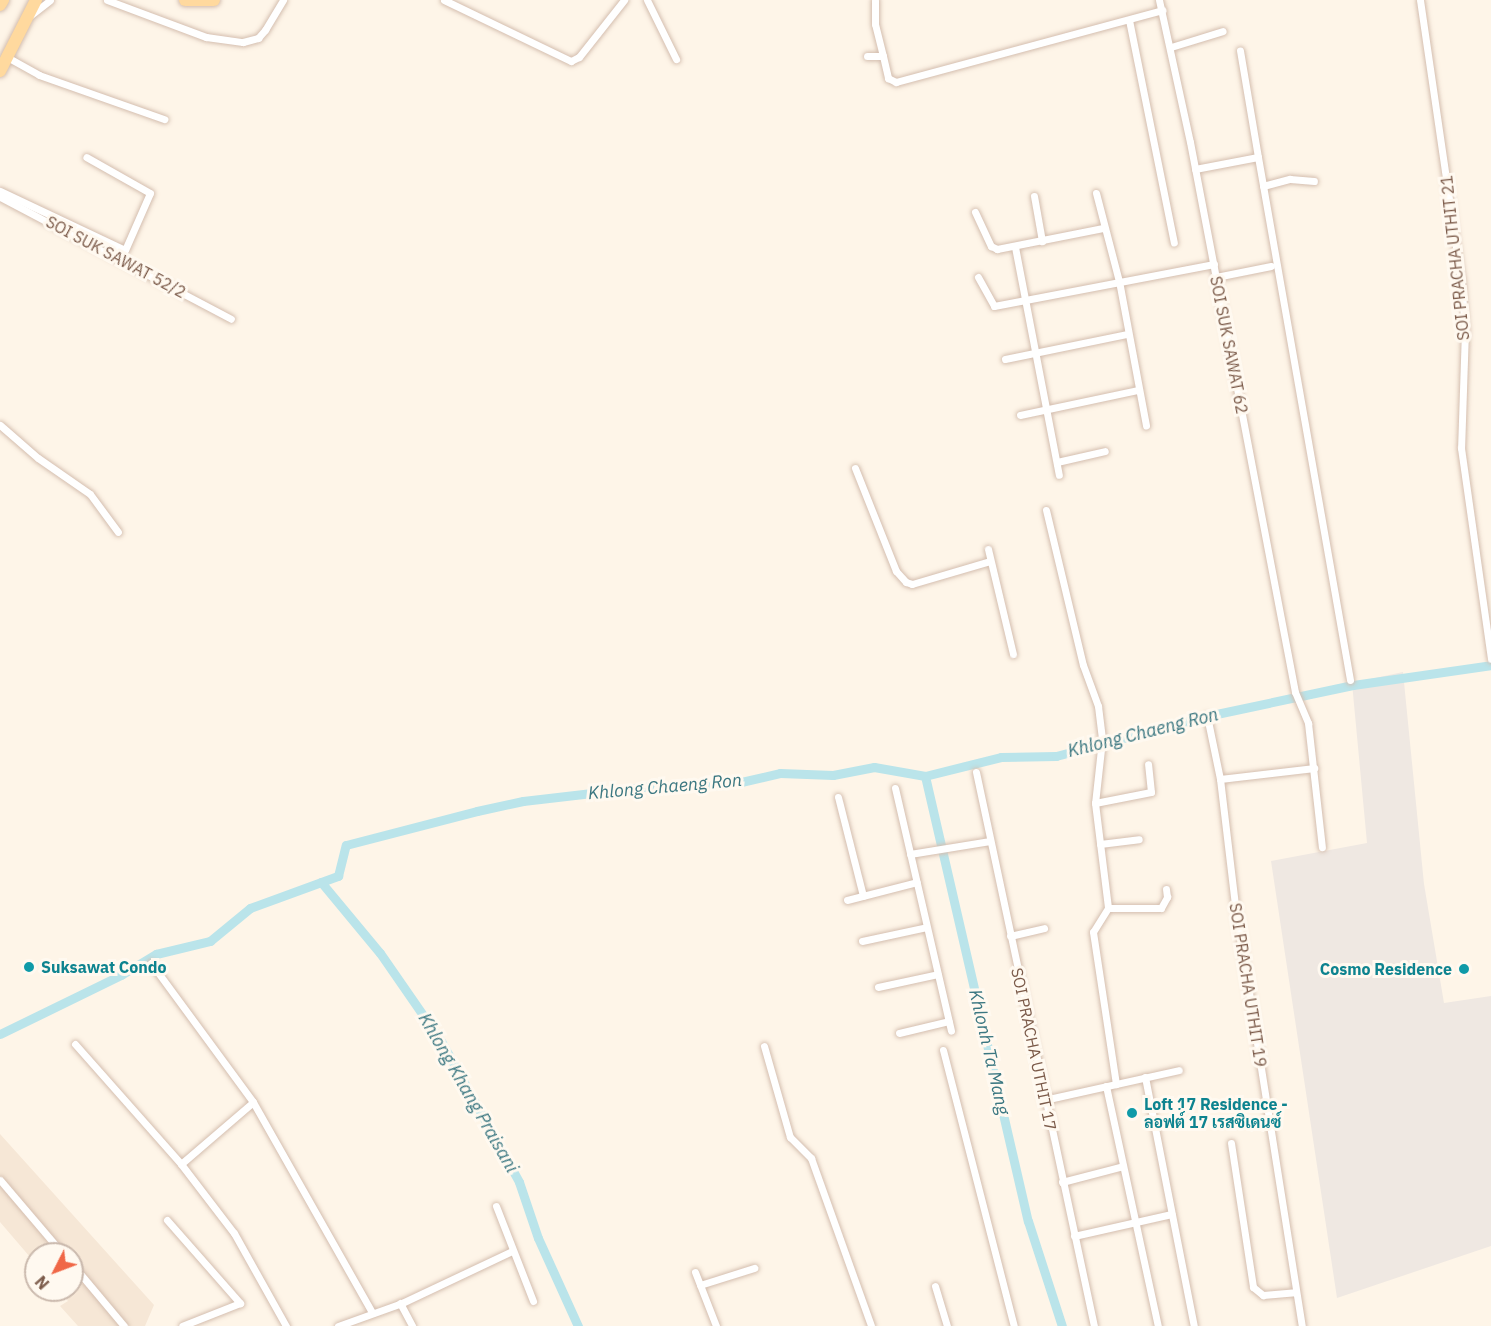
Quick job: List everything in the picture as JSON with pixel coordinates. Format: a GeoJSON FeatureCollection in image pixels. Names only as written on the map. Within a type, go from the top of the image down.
{"type":"FeatureCollection","features":[{"type":"Feature","properties":{"kind":"main road"},"geometry":{"type":"LineString","coordinates":[[0,5],[3,0]]}},
{"type":"Feature","properties":{"kind":"main road"},"geometry":{"type":"LineString","coordinates":[[0,71],[36,0]]}},
{"type":"Feature","properties":{"kind":"main road"},"geometry":{"type":"LineString","coordinates":[[185,0],[214,0]]}},
{"type":"Feature","properties":{"kind":"street"},"geometry":{"type":"LineString","coordinates":[[27,18],[50,0]]}},
{"type":"Feature","properties":{"kind":"street"},"geometry":{"type":"LineString","coordinates":[[107,0],[206,37],[243,42],[258,38],[282,0]]}},
{"type":"Feature","properties":{"kind":"street"},"geometry":{"type":"LineString","coordinates":[[444,0],[571,61],[579,57],[624,0]]}},
{"type":"Feature","properties":{"kind":"street"},"geometry":{"type":"LineString","coordinates":[[647,0],[676,59]]}},
{"type":"Feature","properties":{"kind":"street"},"geometry":{"type":"LineString","coordinates":[[875,0],[875,24],[888,78],[896,82],[1162,10]]}},
{"type":"Feature","properties":{"kind":"street","name":"SOI SUK SAWAT 62"},"geometry":{"type":"LineString","coordinates":[[1159,0],[1172,47],[1196,169],[1295,692],[1308,723],[1322,847]]}},
{"type":"Feature","properties":{"kind":"street","name":"SOI PRACHA UTHIT 21"},"geometry":{"type":"LineString","coordinates":[[1420,0],[1461,280],[1465,330],[1461,448],[1490,658]]}},
{"type":"Feature","properties":{"kind":"street"},"geometry":{"type":"LineString","coordinates":[[1129,20],[1174,243]]}},
{"type":"Feature","properties":{"kind":"street"},"geometry":{"type":"LineString","coordinates":[[1172,47],[1223,31]]}},
{"type":"Feature","properties":{"kind":"street"},"geometry":{"type":"LineString","coordinates":[[1240,51],[1350,680]]}},
{"type":"Feature","properties":{"kind":"street"},"geometry":{"type":"LineString","coordinates":[[867,56],[883,56]]}},
{"type":"Feature","properties":{"kind":"street"},"geometry":{"type":"LineString","coordinates":[[7,57],[39,75],[164,119]]}},
{"type":"Feature","properties":{"kind":"street"},"geometry":{"type":"LineString","coordinates":[[0,191],[125,250],[150,193],[86,157]]}},
{"type":"Feature","properties":{"kind":"street"},"geometry":{"type":"LineString","coordinates":[[1196,169],[1258,157]]}},
{"type":"Feature","properties":{"kind":"street"},"geometry":{"type":"LineString","coordinates":[[1263,186],[1290,179],[1314,181]]}},
{"type":"Feature","properties":{"kind":"street"},"geometry":{"type":"LineString","coordinates":[[1096,193],[1103,228],[1119,280],[1127,334],[1146,425]]}},
{"type":"Feature","properties":{"kind":"street"},"geometry":{"type":"LineString","coordinates":[[1034,196],[1042,241]]}},
{"type":"Feature","properties":{"kind":"street","name":"SOI SUK SAWAT 52/2"},"geometry":{"type":"LineString","coordinates":[[0,198],[231,319]]}},
{"type":"Feature","properties":{"kind":"street"},"geometry":{"type":"LineString","coordinates":[[975,212],[994,249],[1015,247],[1103,228]]}},
{"type":"Feature","properties":{"kind":"street"},"geometry":{"type":"LineString","coordinates":[[1015,247],[1059,475]]}},
{"type":"Feature","properties":{"kind":"street"},"geometry":{"type":"LineString","coordinates":[[978,277],[994,306],[1119,280],[1214,264]]}},
{"type":"Feature","properties":{"kind":"street"},"geometry":{"type":"LineString","coordinates":[[1216,277],[1271,266]]}},
{"type":"Feature","properties":{"kind":"street"},"geometry":{"type":"LineString","coordinates":[[1005,359],[1127,334]]}},
{"type":"Feature","properties":{"kind":"street"},"geometry":{"type":"LineString","coordinates":[[1020,415],[1138,390]]}},
{"type":"Feature","properties":{"kind":"street"},"geometry":{"type":"LineString","coordinates":[[0,424],[38,458],[90,494],[118,532]]}},
{"type":"Feature","properties":{"kind":"street"},"geometry":{"type":"LineString","coordinates":[[1057,462],[1105,451]]}},
{"type":"Feature","properties":{"kind":"street"},"geometry":{"type":"LineString","coordinates":[[855,468],[896,571],[906,582],[912,584],[990,561]]}},
{"type":"Feature","properties":{"kind":"street"},"geometry":{"type":"LineString","coordinates":[[1046,510],[1083,666],[1098,706],[1102,740],[1097,756],[1095,803],[1108,908],[1093,932],[1116,1084]]}},
{"type":"Feature","properties":{"kind":"street"},"geometry":{"type":"LineString","coordinates":[[987,549],[1013,654]]}},
{"type":"Feature","properties":{"kind":"street","name":"SOI PRACHA UTHIT 19"},"geometry":{"type":"LineString","coordinates":[[1207,716],[1220,779],[1235,904],[1302,1326]]}},
{"type":"Feature","properties":{"kind":"street"},"geometry":{"type":"LineString","coordinates":[[1095,803],[1148,795],[1152,789],[1148,764]]}},
{"type":"Feature","properties":{"kind":"street"},"geometry":{"type":"LineString","coordinates":[[1220,779],[1314,768]]}},
{"type":"Feature","properties":{"kind":"street","name":"SOI PRACHA UTHIT 17"},"geometry":{"type":"LineString","coordinates":[[976,772],[1044,1100],[1094,1326]]}},
{"type":"Feature","properties":{"kind":"street"},"geometry":{"type":"LineString","coordinates":[[895,788],[951,1031]]}},
{"type":"Feature","properties":{"kind":"street"},"geometry":{"type":"LineString","coordinates":[[838,797],[863,896]]}},
{"type":"Feature","properties":{"kind":"street"},"geometry":{"type":"LineString","coordinates":[[1101,844],[1139,839]]}},
{"type":"Feature","properties":{"kind":"street"},"geometry":{"type":"LineString","coordinates":[[910,854],[990,841]]}},
{"type":"Feature","properties":{"kind":"street"},"geometry":{"type":"LineString","coordinates":[[847,900],[917,882]]}},
{"type":"Feature","properties":{"kind":"street"},"geometry":{"type":"LineString","coordinates":[[1108,908],[1161,908],[1167,897],[1166,889]]}},
{"type":"Feature","properties":{"kind":"street"},"geometry":{"type":"LineString","coordinates":[[862,941],[927,927]]}},
{"type":"Feature","properties":{"kind":"street"},"geometry":{"type":"LineString","coordinates":[[1010,936],[1044,928]]}},
{"type":"Feature","properties":{"kind":"street"},"geometry":{"type":"LineString","coordinates":[[151,963],[253,1102],[372,1312]]}},
{"type":"Feature","properties":{"kind":"street"},"geometry":{"type":"LineString","coordinates":[[878,987],[938,974]]}},
{"type":"Feature","properties":{"kind":"street"},"geometry":{"type":"LineString","coordinates":[[899,1033],[949,1021]]}},
{"type":"Feature","properties":{"kind":"street"},"geometry":{"type":"LineString","coordinates":[[75,1044],[181,1164],[239,1240],[286,1326]]}},
{"type":"Feature","properties":{"kind":"street"},"geometry":{"type":"LineString","coordinates":[[764,1046],[790,1137],[811,1158],[871,1326]]}},
{"type":"Feature","properties":{"kind":"street"},"geometry":{"type":"LineString","coordinates":[[943,1050],[1014,1326]]}},
{"type":"Feature","properties":{"kind":"street"},"geometry":{"type":"LineString","coordinates":[[1044,1100],[1179,1070]]}},
{"type":"Feature","properties":{"kind":"street"},"geometry":{"type":"LineString","coordinates":[[1145,1077],[1194,1326]]}},
{"type":"Feature","properties":{"kind":"street"},"geometry":{"type":"LineString","coordinates":[[1106,1086],[1158,1326]]}},
{"type":"Feature","properties":{"kind":"street"},"geometry":{"type":"LineString","coordinates":[[181,1164],[253,1102]]}},
{"type":"Feature","properties":{"kind":"street"},"geometry":{"type":"LineString","coordinates":[[1231,1143],[1253,1287],[1263,1295],[1295,1292]]}},
{"type":"Feature","properties":{"kind":"street"},"geometry":{"type":"LineString","coordinates":[[1062,1182],[1123,1166]]}},
{"type":"Feature","properties":{"kind":"street"},"geometry":{"type":"LineString","coordinates":[[0,1180],[53,1242]]}},
{"type":"Feature","properties":{"kind":"street"},"geometry":{"type":"LineString","coordinates":[[496,1206],[533,1301]]}},
{"type":"Feature","properties":{"kind":"street"},"geometry":{"type":"LineString","coordinates":[[1074,1236],[1172,1214]]}},
{"type":"Feature","properties":{"kind":"street"},"geometry":{"type":"LineString","coordinates":[[168,1220],[240,1303],[182,1326]]}},
{"type":"Feature","properties":{"kind":"street"},"geometry":{"type":"LineString","coordinates":[[338,1326],[372,1312],[400,1304],[512,1251]]}},
{"type":"Feature","properties":{"kind":"street"},"geometry":{"type":"LineString","coordinates":[[700,1285],[754,1268]]}},
{"type":"Feature","properties":{"kind":"street"},"geometry":{"type":"LineString","coordinates":[[695,1272],[716,1326]]}},
{"type":"Feature","properties":{"kind":"street"},"geometry":{"type":"LineString","coordinates":[[84,1278],[124,1326]]}},
{"type":"Feature","properties":{"kind":"street"},"geometry":{"type":"LineString","coordinates":[[935,1286],[947,1326]]}},
{"type":"Feature","properties":{"kind":"street"},"geometry":{"type":"LineString","coordinates":[[400,1304],[412,1326]]}},
{"type":"Feature","properties":{"kind":"shaded area"},"geometry":{"type":"Polygon","coordinates":[[[1403,672],[1424,884],[1444,1003],[1491,996],[1491,1246],[1337,1298],[1271,861],[1367,843],[1352,683],[1403,672]]]}},
{"type":"Feature","properties":{"kind":"shaded area"},"geometry":{"type":"Polygon","coordinates":[[[0,1134],[154,1305],[145,1326],[78,1326],[60,1306],[66,1302],[84,1302],[84,1242],[24,1242],[24,1250],[0,1222],[0,1134]]]}},
{"type":"Feature","properties":{"kind":"waterway","name":"Khlong Chaeng Ron"},"geometry":{"type":"LineString","coordinates":[[0,1034],[121,975],[156,954],[210,941],[250,908],[338,876],[346,845],[477,811],[523,801],[652,786],[728,785],[780,773],[833,775],[874,767],[925,776],[1001,757],[1056,756],[1207,716],[1353,685],[1491,665]]}},
{"type":"Feature","properties":{"kind":"waterway","name":"Khlonh Ta Mang"},"geometry":{"type":"LineString","coordinates":[[925,776],[1028,1221],[1062,1326]]}},
{"type":"Feature","properties":{"kind":"waterway","name":"Khlong Khang Praisani"},"geometry":{"type":"LineString","coordinates":[[321,882],[380,953],[441,1041],[519,1182],[538,1238],[578,1326]]}},
{"type":"Feature","properties":{"kind":"place","name":"Suksawat Condo"},"geometry":{"type":"Point","coordinates":[29,967]}},
{"type":"Feature","properties":{"kind":"place","name":"Cosmo Residence"},"geometry":{"type":"Point","coordinates":[1464,969]}},
{"type":"Feature","properties":{"kind":"place","name":"Loft 17 Residence - ลอฟต์ 17 เรสซิเดนซ์"},"geometry":{"type":"Point","coordinates":[1132,1113]}}]}
